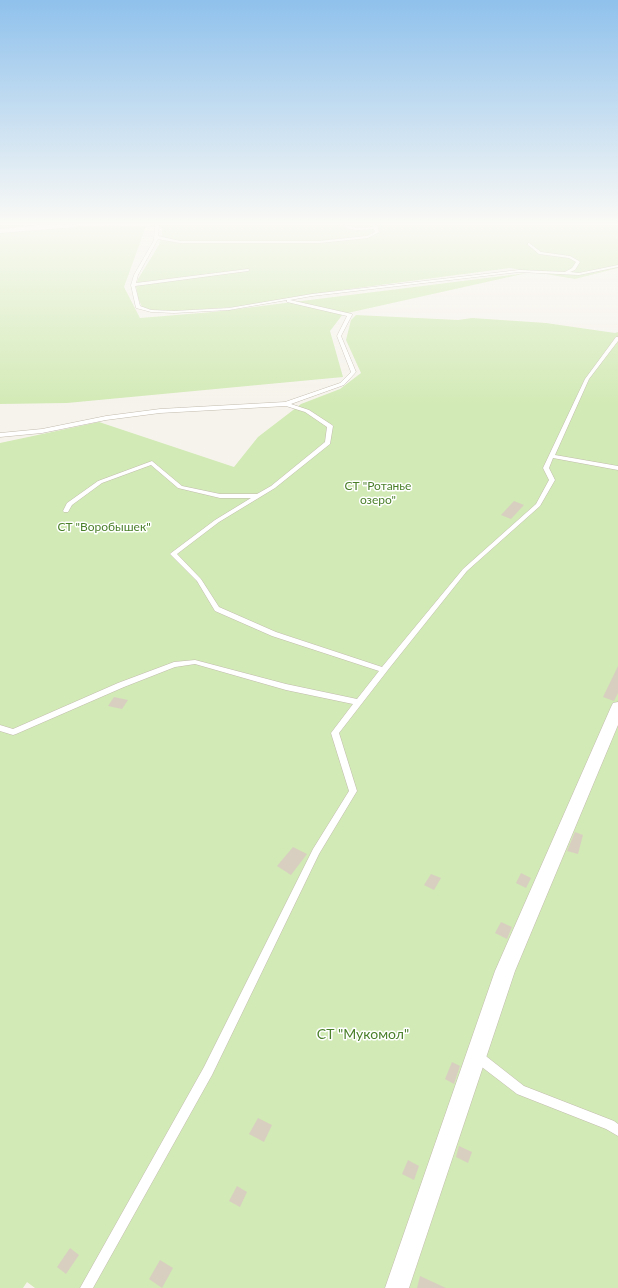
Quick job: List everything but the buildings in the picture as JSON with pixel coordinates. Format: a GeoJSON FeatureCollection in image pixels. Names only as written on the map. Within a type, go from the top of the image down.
{"type":"FeatureCollection","features":[{"type":"Feature","properties":{"kind":"street"},"geometry":{"type":"LineString","coordinates":[[397,1288],[505,971],[618,707]]}},
{"type":"Feature","properties":{"kind":"lane"},"geometry":{"type":"LineString","coordinates":[[133,285],[138,307],[151,311],[174,312],[229,309],[312,295],[397,285]]}},
{"type":"Feature","properties":{"kind":"lane"},"geometry":{"type":"LineString","coordinates":[[0,434],[42,431],[106,418],[160,411],[286,404],[342,384],[354,372],[339,336],[350,315],[316,306],[283,300]]}},
{"type":"Feature","properties":{"kind":"lane"},"geometry":{"type":"LineString","coordinates":[[86,1288],[208,1071],[316,852],[353,791],[335,733],[358,702],[465,570],[538,505],[552,480],[546,468],[587,379],[618,338]]}},
{"type":"Feature","properties":{"kind":"lane"},"geometry":{"type":"LineString","coordinates":[[286,404],[307,411],[330,426],[328,443],[273,487],[217,521],[173,554],[199,580],[217,609],[274,634],[384,670]]}},
{"type":"Feature","properties":{"kind":"lane"},"geometry":{"type":"LineString","coordinates":[[551,456],[618,468]]}},
{"type":"Feature","properties":{"kind":"lane"},"geometry":{"type":"LineString","coordinates":[[66,511],[69,504],[100,482],[152,463],[180,487],[220,496],[258,496]]}},
{"type":"Feature","properties":{"kind":"lane"},"geometry":{"type":"LineString","coordinates":[[0,728],[13,732],[121,686],[168,668],[196,662],[286,687],[358,702]]}},
{"type":"Feature","properties":{"kind":"lane"},"geometry":{"type":"LineString","coordinates":[[476,1055],[521,1090],[610,1125],[618,1131]]}},
{"type":"Feature","properties":{"kind":"green space"},"geometry":{"type":"Polygon","coordinates":[[[0,285],[125,285],[124,287],[140,318],[213,312],[430,285],[473,285],[343,314],[330,331],[343,377],[67,403],[0,404],[0,285]]]}},
{"type":"Feature","properties":{"kind":"green space"},"geometry":{"type":"Polygon","coordinates":[[[379,285],[234,307],[177,311],[151,310],[142,307],[138,298],[136,286],[379,285]]]}},
{"type":"Feature","properties":{"kind":"green space","name":"СТ \"Мукомол\""},"geometry":{"type":"Polygon","coordinates":[[[356,315],[458,320],[472,318],[546,323],[615,333],[618,332],[618,1288],[35,1288],[27,1282],[23,1288],[0,1288],[0,443],[99,422],[234,467],[258,437],[301,404],[340,389],[361,373],[346,340],[351,320],[356,315]]]}},
{"type":"Feature","properties":{"kind":"park label","name":"СТ \"Ротанье озеро\""},"geometry":{"type":"Point","coordinates":[378,493]}},
{"type":"Feature","properties":{"kind":"park label","name":"СТ \"Воробышек\""},"geometry":{"type":"Point","coordinates":[104,527]}}]}
